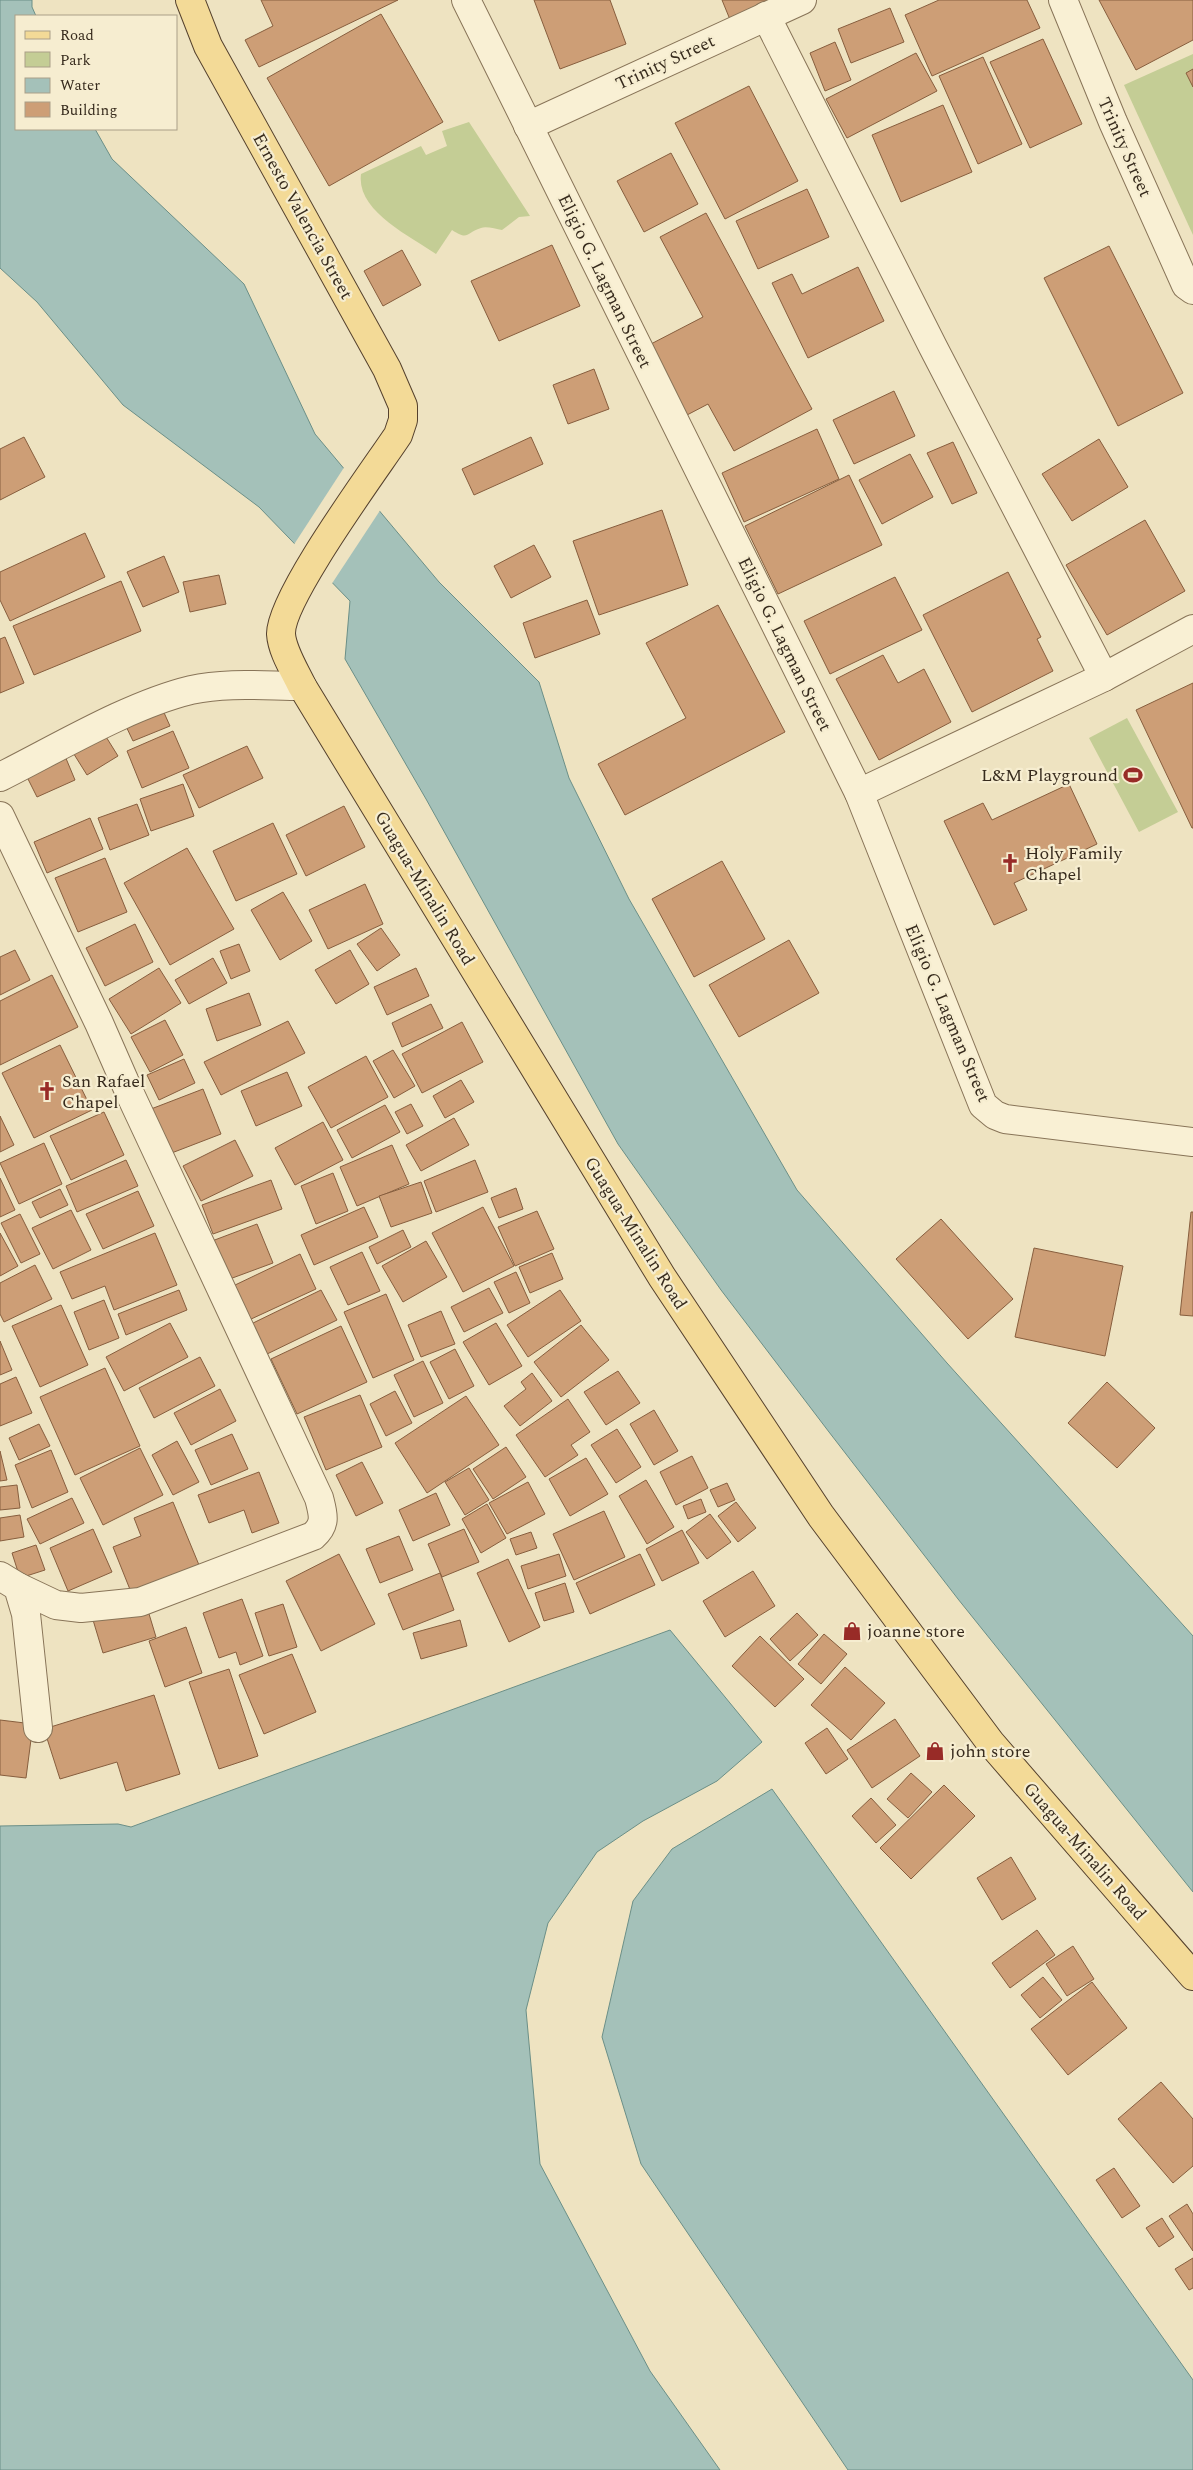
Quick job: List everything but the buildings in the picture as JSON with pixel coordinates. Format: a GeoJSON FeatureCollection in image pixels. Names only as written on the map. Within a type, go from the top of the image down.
{"type":"FeatureCollection","features":[{"type":"Feature","properties":{"kind":"main road","name":"Ernesto Valencia Street"},"geometry":{"type":"LineString","coordinates":[[190,0],[208,46],[387,368],[403,406],[403,420],[398,435]]}},
{"type":"Feature","properties":{"kind":"main road","name":"Guagua-Minalin Road"},"geometry":{"type":"LineString","coordinates":[[398,435],[303,578],[287,608],[281,633],[288,658],[302,686],[662,1277],[821,1516],[990,1742],[1193,1976]]}},
{"type":"Feature","properties":{"kind":"street","name":"Eligio G. Lagman Street"},"geometry":{"type":"LineString","coordinates":[[466,0],[859,793],[983,1105],[995,1115],[1005,1119],[1193,1142]]}},
{"type":"Feature","properties":{"kind":"street","name":"Trinity Street"},"geometry":{"type":"LineString","coordinates":[[528,126],[802,0]]}},
{"type":"Feature","properties":{"kind":"street","name":"Trinity Street"},"geometry":{"type":"LineString","coordinates":[[1063,0],[1114,122],[1186,285],[1193,290]]}},
{"type":"Feature","properties":{"kind":"street"},"geometry":{"type":"LineString","coordinates":[[766,16],[933,347],[1104,677]]}},
{"type":"Feature","properties":{"kind":"street"},"geometry":{"type":"LineString","coordinates":[[859,793],[1104,677],[1193,629]]}},
{"type":"Feature","properties":{"kind":"street"},"geometry":{"type":"LineString","coordinates":[[0,777],[142,706],[192,690],[244,685],[302,686]]}},
{"type":"Feature","properties":{"kind":"street"},"geometry":{"type":"LineString","coordinates":[[0,816],[99,1023],[131,1096],[314,1489],[324,1517],[321,1529],[313,1536],[140,1602],[81,1608],[56,1605],[9,1581]]}},
{"type":"Feature","properties":{"kind":"street"},"geometry":{"type":"LineString","coordinates":[[9,1581],[26,1614],[38,1728]]}},
{"type":"Feature","properties":{"kind":"green space"},"geometry":{"type":"Polygon","coordinates":[[[1193,54],[1193,235],[1124,85],[1193,54]]]}},
{"type":"Feature","properties":{"kind":"green space"},"geometry":{"type":"Polygon","coordinates":[[[469,122],[530,216],[519,217],[502,230],[483,227],[464,236],[452,230],[436,254],[400,231],[376,211],[367,200],[362,187],[361,174],[421,146],[426,155],[447,146],[442,131],[469,122]]]}},
{"type":"Feature","properties":{"kind":"green space","name":"L&M Playground"},"geometry":{"type":"Polygon","coordinates":[[[1127,718],[1178,812],[1139,832],[1089,738],[1127,718]]]}},
{"type":"Feature","properties":{"kind":"water"},"geometry":{"type":"Polygon","coordinates":[[[0,0],[32,0],[32,7],[36,15],[15,15],[15,130],[96,130],[112,159],[244,284],[315,434],[439,582],[539,682],[569,778],[629,899],[797,1190],[947,1363],[1193,1636],[1193,1892],[958,1599],[829,1432],[721,1290],[618,1144],[426,799],[345,659],[350,601],[259,507],[123,405],[37,302],[0,268],[0,0]]]}},
{"type":"Feature","properties":{"kind":"water"},"geometry":{"type":"Polygon","coordinates":[[[670,1630],[762,1742],[717,1781],[643,1821],[597,1852],[548,1923],[526,2010],[540,2164],[650,2371],[720,2470],[0,2470],[0,1826],[118,1824],[131,1827],[670,1630]]]}},
{"type":"Feature","properties":{"kind":"water"},"geometry":{"type":"Polygon","coordinates":[[[772,1789],[1193,2380],[1193,2470],[848,2470],[641,2164],[602,2037],[633,1901],[672,1849],[772,1789]]]}},
{"type":"Feature","properties":{"kind":"pier"},"geometry":{"type":"Polygon","coordinates":[[[345,466],[381,509],[331,585],[293,546],[345,466]]]}},
{"type":"Feature","properties":{"kind":"place","name":"L&M Playground"},"geometry":{"type":"Point","coordinates":[1133,775]}},
{"type":"Feature","properties":{"kind":"place","name":"Holy Family Chapel"},"geometry":{"type":"Point","coordinates":[1010,863]}},
{"type":"Feature","properties":{"kind":"place","name":"San Rafael Chapel"},"geometry":{"type":"Point","coordinates":[47,1091]}},
{"type":"Feature","properties":{"kind":"place","name":"joanne store"},"geometry":{"type":"Point","coordinates":[852,1631]}},
{"type":"Feature","properties":{"kind":"place","name":"john store"},"geometry":{"type":"Point","coordinates":[935,1751]}}]}
